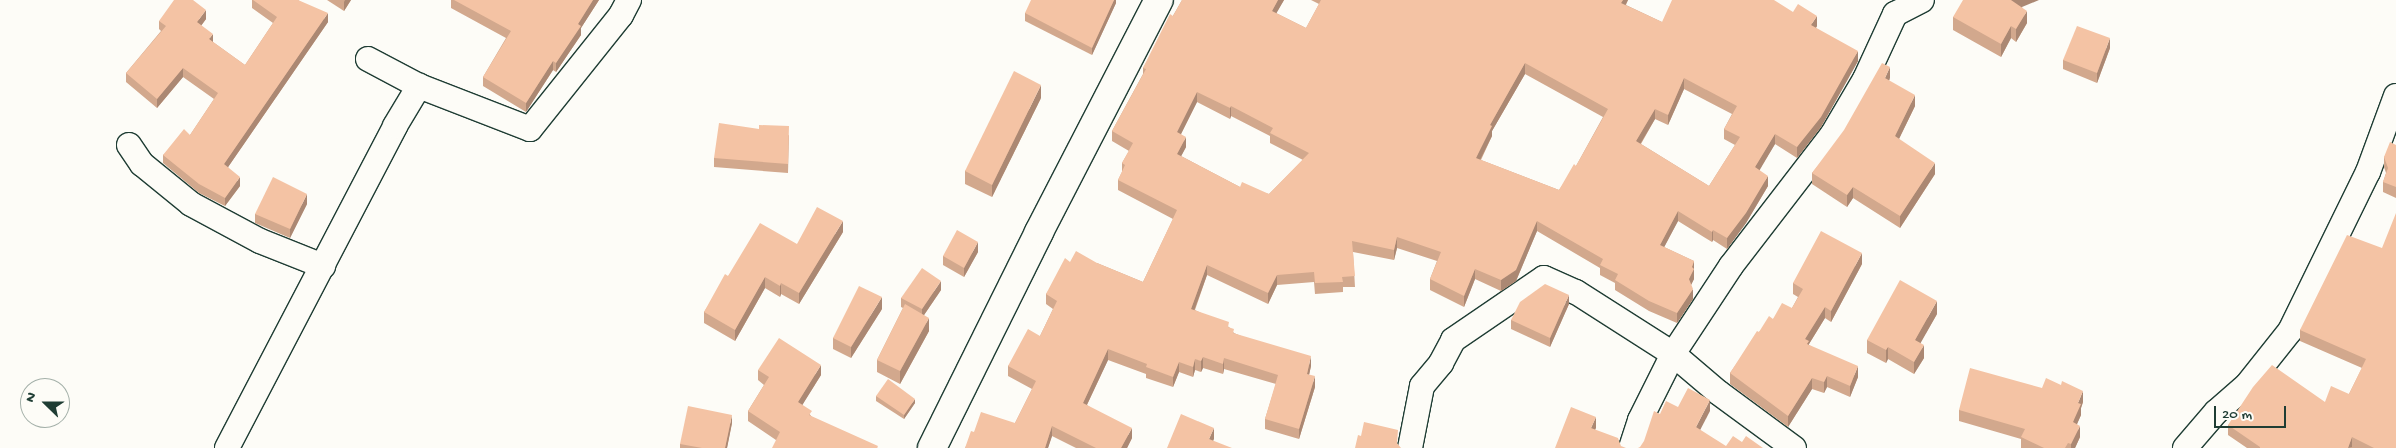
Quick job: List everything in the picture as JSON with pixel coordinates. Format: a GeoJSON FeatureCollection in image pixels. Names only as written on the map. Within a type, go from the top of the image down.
{"type":"FeatureCollection","features":[{"type":"Feature","properties":{"kind":"main road"},"geometry":{"type":"LineString","coordinates":[[932,448],[1039,232],[1158,0]]}},
{"type":"Feature","properties":{"kind":"street"},"geometry":{"type":"LineString","coordinates":[[368,59],[419,86],[530,129],[621,15],[629,0]]}},
{"type":"Feature","properties":{"kind":"street"},"geometry":{"type":"LineString","coordinates":[[1631,448],[1640,420],[1673,354],[1731,266],[1832,135],[1865,79],[1895,14],[1922,0]]}},
{"type":"Feature","properties":{"kind":"street"},"geometry":{"type":"LineString","coordinates":[[227,448],[395,126],[419,86]]}},
{"type":"Feature","properties":{"kind":"street"},"geometry":{"type":"LineString","coordinates":[[2185,448],[2216,412],[2247,385],[2290,331],[2368,172],[2396,96]]}},
{"type":"Feature","properties":{"kind":"street"},"geometry":{"type":"LineString","coordinates":[[129,145],[142,164],[191,204],[260,241],[322,266]]}},
{"type":"Feature","properties":{"kind":"street"},"geometry":{"type":"LineString","coordinates":[[1410,448],[1422,386],[1441,363],[1453,340],[1544,278],[1576,292],[1673,354],[1719,393],[1794,448]]}},
{"type":"Feature","properties":{"kind":"building"},"geometry":{"type":"Polygon","coordinates":[[[174,0],[193,0],[206,10],[197,22],[213,34],[209,39],[245,65],[277,17],[253,0],[298,0],[328,13],[224,164],[240,177],[225,198],[199,184],[163,155],[184,129],[190,135],[218,93],[183,68],[157,99],[126,73],[166,26],[159,21],[174,0]]]}},
{"type":"Feature","properties":{"kind":"building"},"geometry":{"type":"Polygon","coordinates":[[[454,0],[593,0],[578,24],[581,26],[556,63],[553,61],[526,103],[483,77],[511,31],[454,0]]]}},
{"type":"Feature","properties":{"kind":"building"},"geometry":{"type":"Polygon","coordinates":[[[1031,0],[1114,0],[1092,48],[1025,13],[1031,0]]]}},
{"type":"Feature","properties":{"kind":"building"},"geometry":{"type":"Polygon","coordinates":[[[1182,0],[1278,0],[1272,11],[1306,28],[1321,0],[1623,0],[1621,3],[1662,22],[1672,0],[1774,0],[1793,12],[1798,4],[1817,16],[1811,25],[1858,51],[1821,117],[1797,147],[1775,134],[1755,167],[1768,176],[1746,213],[1727,238],[1713,230],[1712,232],[1678,211],[1660,245],[1694,261],[1692,267],[1694,269],[1689,279],[1693,289],[1677,313],[1649,301],[1615,280],[1618,274],[1600,265],[1603,259],[1537,221],[1516,270],[1501,280],[1475,269],[1464,296],[1430,279],[1441,252],[1397,237],[1394,250],[1352,241],[1355,276],[1342,277],[1343,282],[1315,283],[1314,272],[1277,275],[1268,293],[1207,265],[1191,309],[1229,322],[1228,327],[1234,329],[1233,333],[1311,356],[1307,374],[1315,376],[1299,429],[1265,419],[1278,375],[1224,358],[1223,364],[1203,357],[1201,361],[1195,359],[1193,367],[1179,362],[1173,377],[1146,367],[1147,364],[1108,349],[1083,403],[1132,428],[1121,448],[1096,448],[1052,426],[1045,448],[965,448],[971,431],[974,432],[981,412],[1015,423],[1036,381],[1008,366],[1028,329],[1040,336],[1057,301],[1046,294],[1065,258],[1070,262],[1076,251],[1097,263],[1143,282],[1177,210],[1118,180],[1125,165],[1122,163],[1133,143],[1112,131],[1146,69],[1143,68],[1170,14],[1173,16],[1182,0]],[[1525,63],[1490,125],[1492,126],[1476,158],[1559,190],[1574,164],[1576,166],[1608,109],[1525,63]],[[1684,78],[1668,115],[1655,109],[1636,141],[1709,186],[1740,137],[1724,129],[1737,106],[1684,78]],[[1197,92],[1177,132],[1186,137],[1177,154],[1240,187],[1242,182],[1269,194],[1309,153],[1270,133],[1273,128],[1231,106],[1230,108],[1197,92]]]}},
{"type":"Feature","properties":{"kind":"building"},"geometry":{"type":"Polygon","coordinates":[[[1963,0],[2011,0],[2027,11],[2016,29],[2011,26],[2001,44],[1953,17],[1963,0]]]}},
{"type":"Feature","properties":{"kind":"building"},"geometry":{"type":"Polygon","coordinates":[[[2077,26],[2110,38],[2097,73],[2063,60],[2077,26]]]}},
{"type":"Feature","properties":{"kind":"building"},"geometry":{"type":"Polygon","coordinates":[[[1882,63],[1890,67],[1885,78],[1915,95],[1895,136],[1935,163],[1900,216],[1853,187],[1847,195],[1812,173],[1844,130],[1882,63]]]}},
{"type":"Feature","properties":{"kind":"building"},"geometry":{"type":"Polygon","coordinates":[[[1014,71],[1041,85],[992,185],[965,171],[1014,71]]]}},
{"type":"Feature","properties":{"kind":"building"},"geometry":{"type":"Polygon","coordinates":[[[719,123],[759,129],[759,125],[789,126],[788,164],[714,158],[719,123]]]}},
{"type":"Feature","properties":{"kind":"building"},"geometry":{"type":"Polygon","coordinates":[[[2390,142],[2396,145],[2396,187],[2383,182],[2388,168],[2384,157],[2390,142]]]}},
{"type":"Feature","properties":{"kind":"building"},"geometry":{"type":"Polygon","coordinates":[[[273,177],[307,194],[290,229],[255,214],[273,177]]]}},
{"type":"Feature","properties":{"kind":"building"},"geometry":{"type":"Polygon","coordinates":[[[817,207],[843,221],[799,293],[781,283],[780,286],[765,277],[735,330],[704,312],[725,274],[728,276],[760,223],[797,244],[817,207]]]}},
{"type":"Feature","properties":{"kind":"building"},"geometry":{"type":"Polygon","coordinates":[[[2396,213],[2396,448],[2374,448],[2352,437],[2348,448],[2260,448],[2228,425],[2253,387],[2272,365],[2325,402],[2331,386],[2349,394],[2366,359],[2300,330],[2347,235],[2382,248],[2396,213]]]}},
{"type":"Feature","properties":{"kind":"building"},"geometry":{"type":"Polygon","coordinates":[[[957,230],[978,242],[964,268],[943,256],[957,230]]]}},
{"type":"Feature","properties":{"kind":"building"},"geometry":{"type":"Polygon","coordinates":[[[1821,231],[1862,253],[1831,311],[1825,307],[1805,339],[1809,341],[1807,344],[1858,366],[1850,386],[1827,376],[1824,382],[1812,378],[1788,416],[1730,373],[1769,316],[1773,319],[1782,303],[1792,308],[1803,289],[1793,283],[1821,231]]]}},
{"type":"Feature","properties":{"kind":"building"},"geometry":{"type":"Polygon","coordinates":[[[922,268],[941,281],[922,309],[901,298],[922,268]]]}},
{"type":"Feature","properties":{"kind":"building"},"geometry":{"type":"Polygon","coordinates":[[[1900,280],[1937,301],[1915,340],[1924,345],[1914,362],[1888,347],[1886,350],[1867,340],[1900,280]]]}},
{"type":"Feature","properties":{"kind":"building"},"geometry":{"type":"Polygon","coordinates":[[[1545,284],[1569,295],[1550,338],[1511,320],[1520,302],[1545,284]]]}},
{"type":"Feature","properties":{"kind":"building"},"geometry":{"type":"Polygon","coordinates":[[[859,286],[882,297],[851,347],[833,338],[859,286]]]}},
{"type":"Feature","properties":{"kind":"building"},"geometry":{"type":"Polygon","coordinates":[[[905,304],[929,318],[900,371],[877,360],[905,304]]]}},
{"type":"Feature","properties":{"kind":"building"},"geometry":{"type":"Polygon","coordinates":[[[779,338],[821,365],[798,402],[812,411],[809,415],[878,446],[877,448],[772,448],[780,432],[748,411],[769,377],[758,370],[779,338]]]}},
{"type":"Feature","properties":{"kind":"building"},"geometry":{"type":"Polygon","coordinates":[[[1970,368],[2042,388],[2046,378],[2061,385],[2062,381],[2083,391],[2078,403],[2081,404],[2073,422],[2080,426],[2071,444],[2068,443],[2065,448],[2044,448],[2021,437],[2025,429],[1959,410],[1970,368]]]}},
{"type":"Feature","properties":{"kind":"building"},"geometry":{"type":"Polygon","coordinates":[[[888,379],[915,399],[904,415],[876,396],[888,379]]]}},
{"type":"Feature","properties":{"kind":"building"},"geometry":{"type":"Polygon","coordinates":[[[1688,388],[1710,400],[1696,427],[1726,446],[1733,436],[1742,442],[1746,436],[1763,448],[1638,448],[1644,441],[1654,411],[1660,414],[1666,401],[1678,407],[1688,388]]]}},
{"type":"Feature","properties":{"kind":"building"},"geometry":{"type":"Polygon","coordinates":[[[688,406],[732,415],[725,448],[702,448],[680,444],[688,406]]]}},
{"type":"Feature","properties":{"kind":"building"},"geometry":{"type":"Polygon","coordinates":[[[1571,407],[1596,417],[1591,428],[1618,438],[1621,446],[1626,448],[1555,448],[1571,407]]]}},
{"type":"Feature","properties":{"kind":"building"},"geometry":{"type":"Polygon","coordinates":[[[1181,414],[1214,428],[1209,439],[1232,448],[1167,448],[1181,414]]]}},
{"type":"Feature","properties":{"kind":"building"},"geometry":{"type":"Polygon","coordinates":[[[1364,422],[1398,430],[1397,443],[1401,448],[1355,448],[1358,435],[1361,436],[1364,422]]]}}]}
